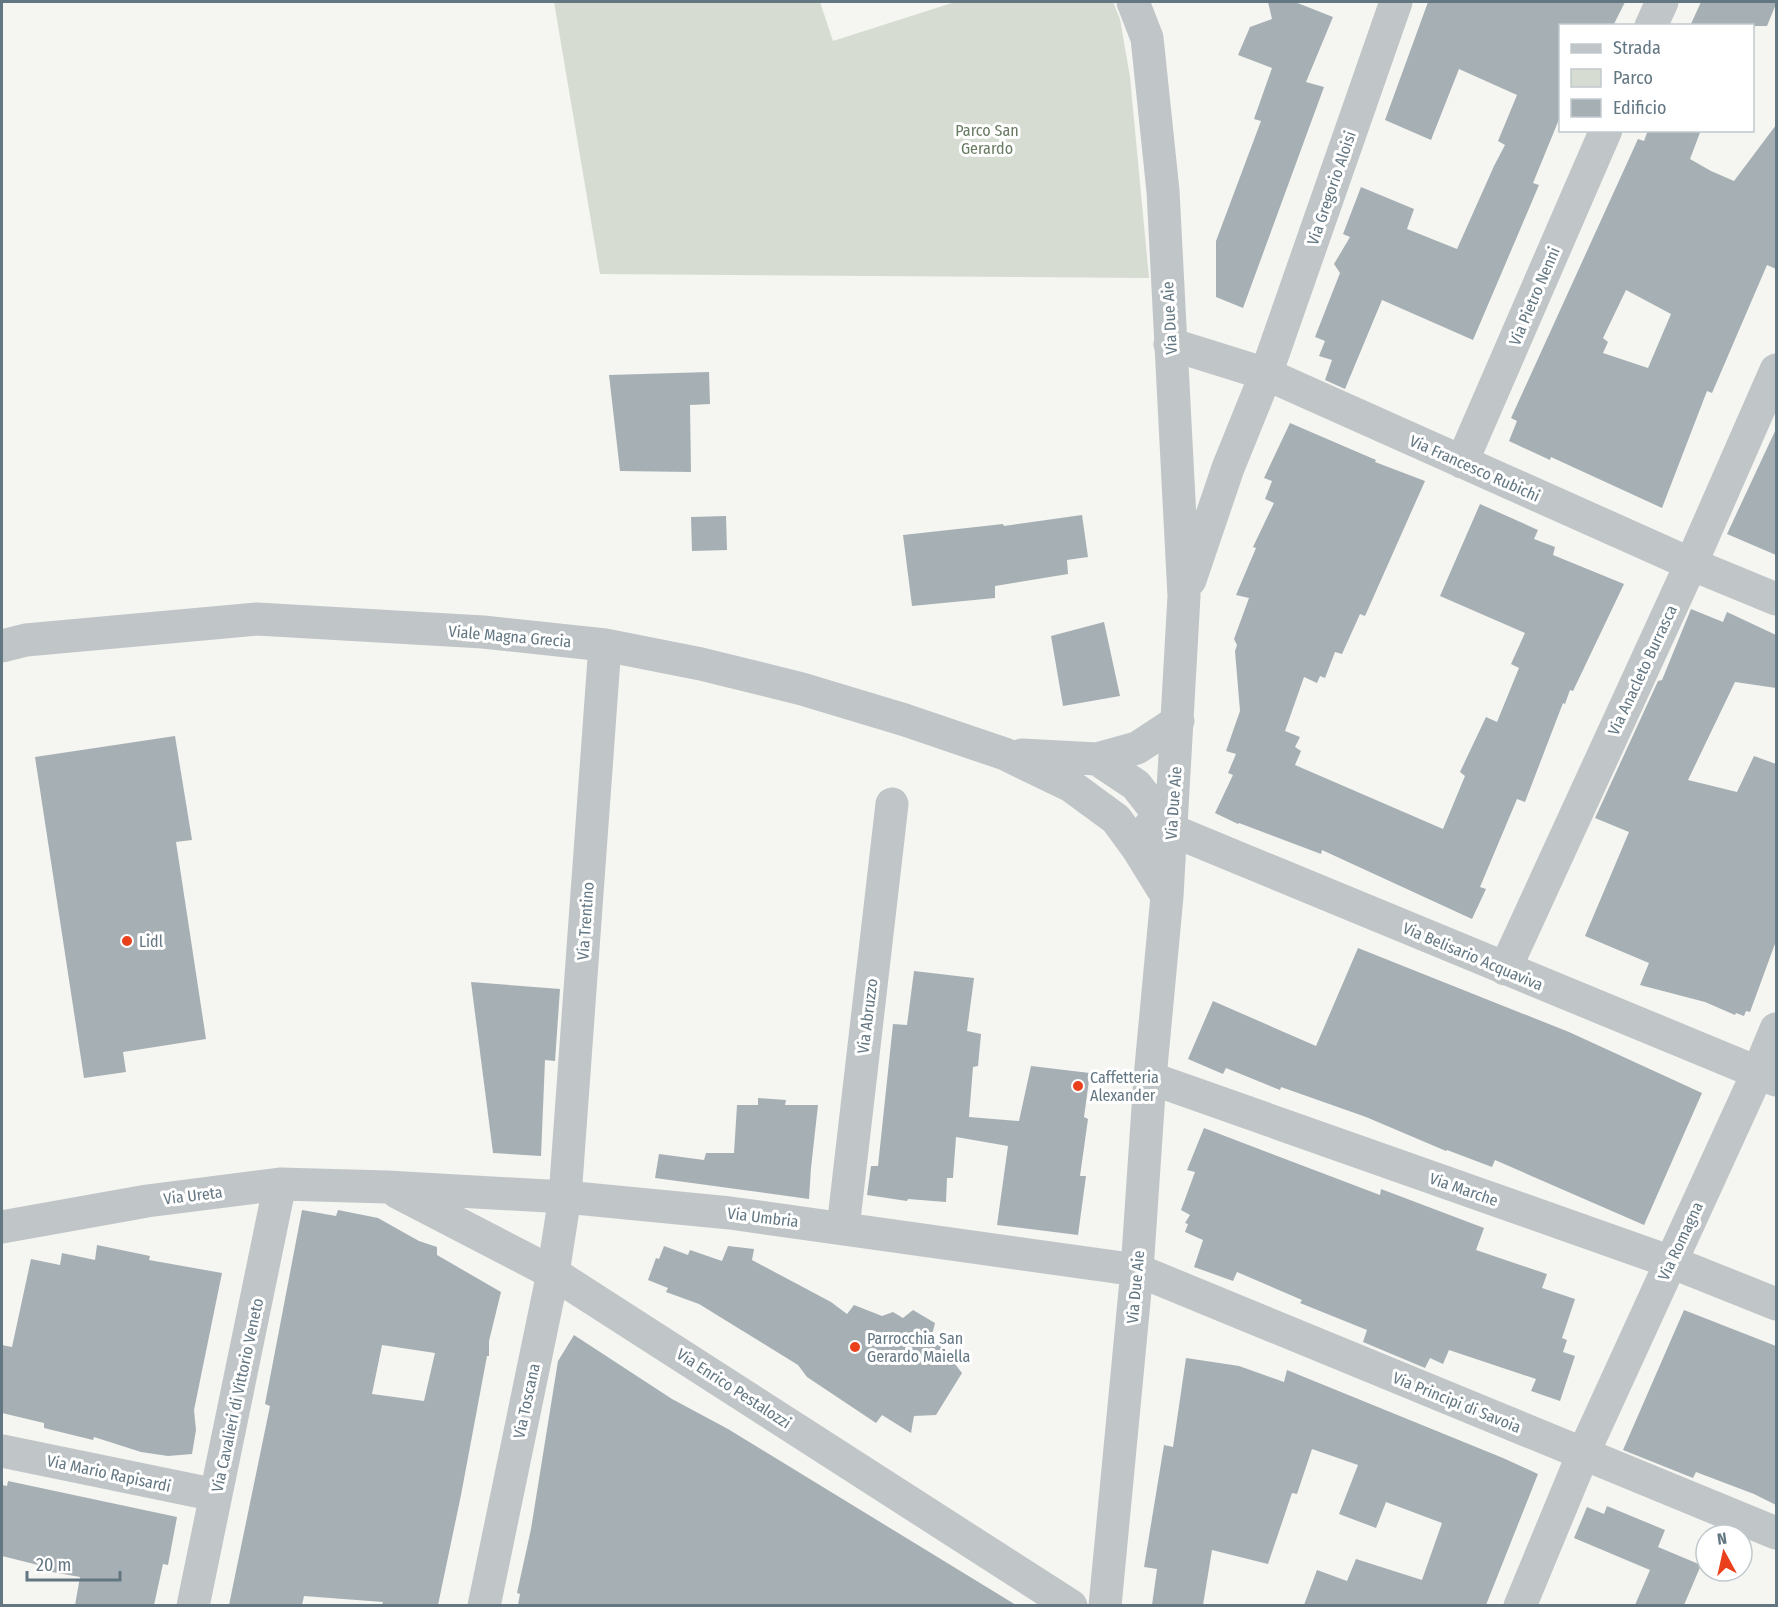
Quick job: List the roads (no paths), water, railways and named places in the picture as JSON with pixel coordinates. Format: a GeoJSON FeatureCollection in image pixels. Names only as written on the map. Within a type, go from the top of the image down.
{"type":"FeatureCollection","features":[{"type":"Feature","properties":{"kind":"street","name":"Via Due Aie"},"geometry":{"type":"LineString","coordinates":[[1105,1605],[1137,1270],[1150,1078],[1167,896],[1184,596],[1163,190],[1147,38],[1133,2]]}},
{"type":"Feature","properties":{"kind":"street","name":"Via Gregorio Aloisi"},"geometry":{"type":"LineString","coordinates":[[1184,596],[1228,468],[1266,374],[1396,2]]}},
{"type":"Feature","properties":{"kind":"street"},"geometry":{"type":"LineString","coordinates":[[1653,24],[1662,2]]}},
{"type":"Feature","properties":{"kind":"street","name":"Via Pietro Nenni"},"geometry":{"type":"LineString","coordinates":[[1462,462],[1605,132]]}},
{"type":"Feature","properties":{"kind":"street","name":"Via Francesco Rubichi"},"geometry":{"type":"LineString","coordinates":[[1170,344],[1266,374],[1691,564],[1776,599]]}},
{"type":"Feature","properties":{"kind":"street","name":"Via Anacleto Burrasca"},"geometry":{"type":"LineString","coordinates":[[1505,969],[1691,564],[1776,370]]}},
{"type":"Feature","properties":{"kind":"street","name":"Viale Magna Grecia"},"geometry":{"type":"LineString","coordinates":[[2,646],[26,640],[257,619],[483,632],[605,645],[701,664],[802,689],[905,720],[1005,754],[1071,786],[1116,819],[1167,896]]}},
{"type":"Feature","properties":{"kind":"street","name":"Via Trentino"},"geometry":{"type":"LineString","coordinates":[[565,1197],[605,645]]}},
{"type":"Feature","properties":{"kind":"street","name":"Viale Magna Grecia"},"geometry":{"type":"LineString","coordinates":[[1005,754],[1097,759],[1137,748],[1178,721]]}},
{"type":"Feature","properties":{"kind":"street"},"geometry":{"type":"LineString","coordinates":[[1097,759],[1136,785],[1171,830]]}},
{"type":"Feature","properties":{"kind":"street","name":"Via Abruzzo"},"geometry":{"type":"LineString","coordinates":[[843,1228],[892,804]]}},
{"type":"Feature","properties":{"kind":"street","name":"Viale Magna Grecia"},"geometry":{"type":"LineString","coordinates":[[1116,819],[1171,830]]}},
{"type":"Feature","properties":{"kind":"street","name":"Via Belisario Acquaviva"},"geometry":{"type":"LineString","coordinates":[[1171,830],[1767,1076]]}},
{"type":"Feature","properties":{"kind":"street","name":"Via Romagna"},"geometry":{"type":"LineString","coordinates":[[1520,1605],[1583,1454],[1671,1262],[1767,1076],[1776,1029]]}},
{"type":"Feature","properties":{"kind":"street","name":"Via Marche"},"geometry":{"type":"LineString","coordinates":[[1150,1078],[1671,1262],[1776,1304]]}},
{"type":"Feature","properties":{"kind":"street","name":"Via Ureta"},"geometry":{"type":"LineString","coordinates":[[2,1227],[147,1201],[280,1184],[387,1187]]}},
{"type":"Feature","properties":{"kind":"street","name":"Via Cavalieri di Vittorio Veneto"},"geometry":{"type":"LineString","coordinates":[[193,1605],[280,1184]]}},
{"type":"Feature","properties":{"kind":"street","name":"Via Umbria"},"geometry":{"type":"LineString","coordinates":[[387,1187],[565,1197],[730,1213],[1137,1270]]}},
{"type":"Feature","properties":{"kind":"street","name":"Via Enrico Pestalozzi"},"geometry":{"type":"LineString","coordinates":[[387,1187],[553,1272],[1071,1605]]}},
{"type":"Feature","properties":{"kind":"street","name":"Via Toscana"},"geometry":{"type":"LineString","coordinates":[[484,1605],[553,1272],[565,1197]]}},
{"type":"Feature","properties":{"kind":"street","name":"Via Principi di Savoia"},"geometry":{"type":"LineString","coordinates":[[1137,1270],[1776,1533]]}},
{"type":"Feature","properties":{"kind":"street","name":"Via Mario Rapisardi"},"geometry":{"type":"LineString","coordinates":[[2,1451],[216,1495]]}},
{"type":"Feature","properties":{"kind":"place","name":"Lidl"},"geometry":{"type":"Point","coordinates":[127,941]}},
{"type":"Feature","properties":{"kind":"place","name":"Caffetteria Alexander"},"geometry":{"type":"Point","coordinates":[1078,1086]}},
{"type":"Feature","properties":{"kind":"place","name":"Parrocchia San Gerardo Maiella"},"geometry":{"type":"Point","coordinates":[855,1347]}},
{"type":"Feature","properties":{"kind":"park label","name":"Parco San Gerardo"},"geometry":{"type":"Point","coordinates":[987,139]}}]}
